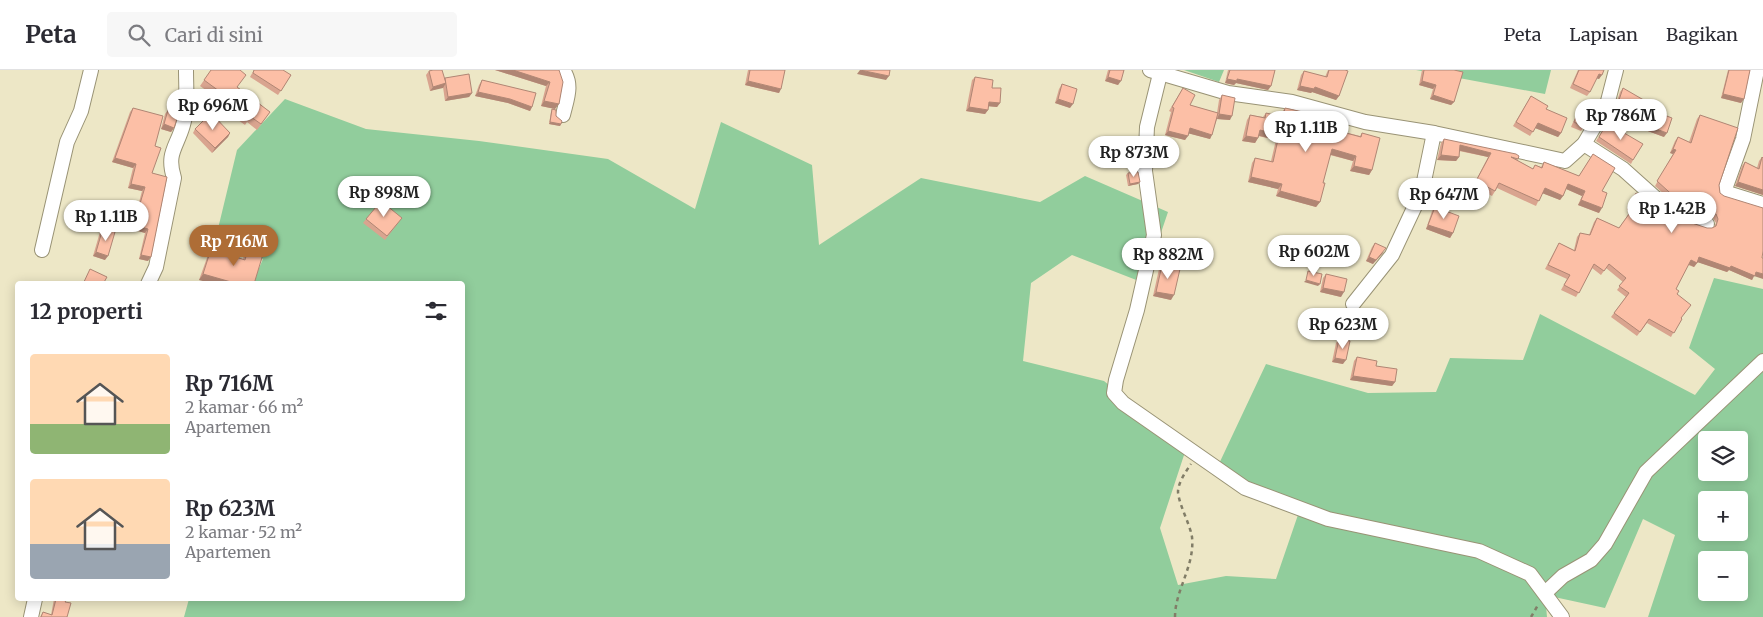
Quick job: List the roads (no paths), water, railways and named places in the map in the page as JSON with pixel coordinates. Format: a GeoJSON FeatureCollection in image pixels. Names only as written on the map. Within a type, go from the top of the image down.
{"type":"FeatureCollection","features":[{"type":"Feature","properties":{"kind":"street"},"geometry":{"type":"LineString","coordinates":[[42,250],[67,142],[81,111],[91,70]]}},
{"type":"Feature","properties":{"kind":"street"},"geometry":{"type":"LineString","coordinates":[[149,281],[156,267],[174,178],[170,164],[174,145],[183,125],[186,70]]}},
{"type":"Feature","properties":{"kind":"street"},"geometry":{"type":"LineString","coordinates":[[563,70],[569,78],[570,88],[563,115]]}},
{"type":"Feature","properties":{"kind":"street"},"geometry":{"type":"LineString","coordinates":[[1562,617],[1530,574],[1479,551],[1328,519],[1246,488],[1123,403],[1114,393],[1116,380],[1137,310],[1154,235],[1145,171],[1147,127],[1155,72],[1228,93],[1292,102],[1365,122],[1434,133],[1565,161],[1584,144],[1607,105],[1616,70]]}},
{"type":"Feature","properties":{"kind":"street"},"geometry":{"type":"LineString","coordinates":[[1757,70],[1743,139],[1724,192],[1763,204]]}},
{"type":"Feature","properties":{"kind":"street"},"geometry":{"type":"LineString","coordinates":[[1353,304],[1392,255],[1422,192],[1434,133]]}},
{"type":"Feature","properties":{"kind":"street"},"geometry":{"type":"LineString","coordinates":[[1584,144],[1623,168],[1671,212],[1707,224]]}},
{"type":"Feature","properties":{"kind":"street"},"geometry":{"type":"LineString","coordinates":[[1545,593],[1563,576],[1591,560],[1605,544],[1646,472],[1763,361]]}},
{"type":"Feature","properties":{"kind":"street"},"geometry":{"type":"LineString","coordinates":[[32,617],[35,601]]}}]}
